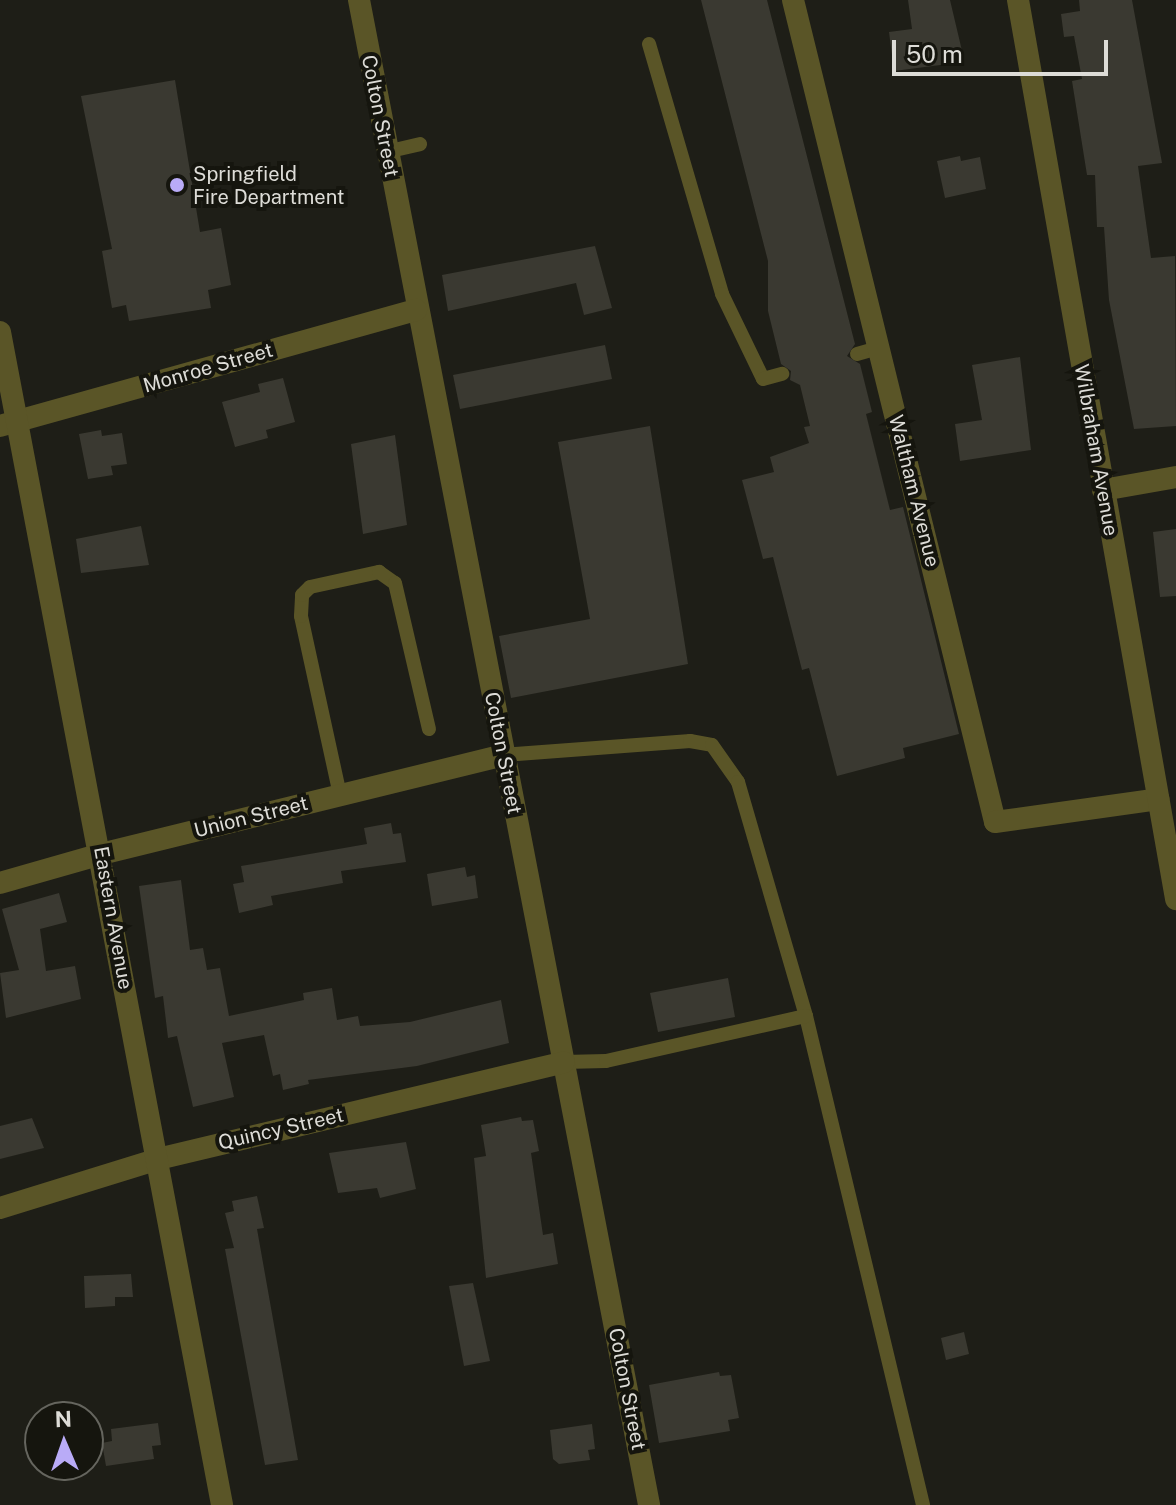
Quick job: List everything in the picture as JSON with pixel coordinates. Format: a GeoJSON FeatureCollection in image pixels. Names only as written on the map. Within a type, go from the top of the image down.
{"type":"FeatureCollection","features":[{"type":"Feature","properties":{"kind":"street","name":"Colton Street"},"geometry":{"type":"LineString","coordinates":[[359,0],[416,310],[649,1505]]}},
{"type":"Feature","properties":{"kind":"street","name":"Waltham Avenue"},"geometry":{"type":"LineString","coordinates":[[793,0],[867,351],[995,822],[1158,799]]}},
{"type":"Feature","properties":{"kind":"street","name":"Wilbraham Avenue"},"geometry":{"type":"LineString","coordinates":[[1018,0],[1176,899]]}},
{"type":"Feature","properties":{"kind":"street","name":"Monroe Street"},"geometry":{"type":"LineString","coordinates":[[10,424],[416,310]]}},
{"type":"Feature","properties":{"kind":"street","name":"Eastern Avenue"},"geometry":{"type":"LineString","coordinates":[[0,332],[10,424],[101,854],[222,1505]]}},
{"type":"Feature","properties":{"kind":"street"},"geometry":{"type":"LineString","coordinates":[[1103,490],[1176,477]]}},
{"type":"Feature","properties":{"kind":"street","name":"Union Street"},"geometry":{"type":"LineString","coordinates":[[0,883],[101,854],[503,755]]}},
{"type":"Feature","properties":{"kind":"street","name":"Quincy Street"},"geometry":{"type":"LineString","coordinates":[[0,1208],[158,1159],[564,1062]]}},
{"type":"Feature","properties":{"kind":"lane"},"geometry":{"type":"LineString","coordinates":[[649,44],[722,294],[763,379],[782,374]]}},
{"type":"Feature","properties":{"kind":"lane"},"geometry":{"type":"LineString","coordinates":[[386,152],[420,144]]}},
{"type":"Feature","properties":{"kind":"lane"},"geometry":{"type":"LineString","coordinates":[[340,795],[301,616],[302,595],[310,587],[379,572],[395,583],[429,729]]}},
{"type":"Feature","properties":{"kind":"lane"},"geometry":{"type":"LineString","coordinates":[[503,755],[690,741],[712,745],[738,782],[806,1016],[923,1505]]}},
{"type":"Feature","properties":{"kind":"lane"},"geometry":{"type":"LineString","coordinates":[[564,1062],[606,1061],[806,1016]]}},
{"type":"Feature","properties":{"kind":"building"},"geometry":{"type":"Polygon","coordinates":[[[701,0],[767,0],[855,344],[847,356],[860,364],[872,412],[866,414],[890,510],[903,507],[959,734],[903,748],[905,758],[837,776],[809,668],[802,670],[773,557],[763,559],[742,480],[774,472],[770,457],[809,443],[804,427],[810,426],[800,385],[790,380],[791,371],[781,364],[768,311],[768,261],[701,0]]]}},
{"type":"Feature","properties":{"kind":"building"},"geometry":{"type":"Polygon","coordinates":[[[908,0],[950,0],[963,55],[947,58],[948,64],[894,71],[889,32],[912,29],[908,0]]]}},
{"type":"Feature","properties":{"kind":"building"},"geometry":{"type":"Polygon","coordinates":[[[1079,0],[1132,0],[1162,163],[1138,166],[1151,258],[1175,256],[1176,426],[1134,429],[1109,300],[1104,227],[1097,227],[1095,175],[1087,175],[1072,81],[1082,79],[1074,36],[1064,37],[1061,14],[1080,11],[1079,0]]]}},
{"type":"Feature","properties":{"kind":"building"},"geometry":{"type":"Polygon","coordinates":[[[175,80],[200,232],[221,228],[231,285],[208,290],[211,308],[129,321],[126,305],[112,308],[102,251],[112,249],[81,96],[175,80]]]}},
{"type":"Feature","properties":{"kind":"building"},"geometry":{"type":"Polygon","coordinates":[[[960,156],[961,161],[980,157],[986,189],[945,198],[937,161],[960,156]]]}},
{"type":"Feature","properties":{"kind":"building"},"geometry":{"type":"Polygon","coordinates":[[[595,246],[612,308],[584,315],[576,283],[448,311],[442,275],[595,246]]]}},
{"type":"Feature","properties":{"kind":"building"},"geometry":{"type":"Polygon","coordinates":[[[605,345],[612,379],[460,409],[453,375],[605,345]]]}},
{"type":"Feature","properties":{"kind":"building"},"geometry":{"type":"Polygon","coordinates":[[[1020,357],[1031,450],[960,461],[955,424],[982,420],[972,365],[1020,357]]]}},
{"type":"Feature","properties":{"kind":"building"},"geometry":{"type":"Polygon","coordinates":[[[283,378],[295,422],[266,430],[268,438],[235,447],[222,402],[260,392],[258,384],[283,378]]]}},
{"type":"Feature","properties":{"kind":"building"},"geometry":{"type":"Polygon","coordinates":[[[650,426],[688,664],[511,698],[499,636],[590,619],[558,442],[650,426]]]}},
{"type":"Feature","properties":{"kind":"building"},"geometry":{"type":"Polygon","coordinates":[[[101,430],[102,436],[122,433],[127,464],[111,466],[113,475],[88,479],[79,434],[101,430]]]}},
{"type":"Feature","properties":{"kind":"building"},"geometry":{"type":"Polygon","coordinates":[[[395,435],[407,525],[363,534],[351,444],[395,435]]]}},
{"type":"Feature","properties":{"kind":"building"},"geometry":{"type":"Polygon","coordinates":[[[141,526],[149,565],[81,573],[76,539],[141,526]]]}},
{"type":"Feature","properties":{"kind":"building"},"geometry":{"type":"Polygon","coordinates":[[[1176,529],[1176,596],[1160,597],[1153,532],[1176,529]]]}},
{"type":"Feature","properties":{"kind":"building"},"geometry":{"type":"Polygon","coordinates":[[[391,823],[393,834],[401,833],[406,862],[341,871],[343,883],[271,896],[273,905],[239,913],[233,884],[244,882],[241,866],[367,844],[364,828],[391,823]]]}},
{"type":"Feature","properties":{"kind":"building"},"geometry":{"type":"Polygon","coordinates":[[[465,867],[467,877],[475,875],[478,898],[432,906],[427,874],[465,867]]]}},
{"type":"Feature","properties":{"kind":"building"},"geometry":{"type":"Polygon","coordinates":[[[181,880],[190,950],[203,948],[207,970],[220,968],[229,1016],[304,1000],[303,993],[332,988],[337,1020],[358,1016],[360,1026],[410,1022],[501,1000],[509,1043],[417,1066],[308,1080],[309,1084],[283,1090],[280,1074],[273,1076],[264,1035],[222,1043],[234,1097],[193,1107],[177,1036],[168,1038],[163,996],[155,998],[139,886],[181,880]]]}},
{"type":"Feature","properties":{"kind":"building"},"geometry":{"type":"Polygon","coordinates":[[[59,893],[67,922],[40,929],[46,971],[75,966],[81,999],[6,1018],[0,973],[19,970],[2,909],[59,893]]]}},
{"type":"Feature","properties":{"kind":"building"},"geometry":{"type":"Polygon","coordinates":[[[728,978],[735,1017],[658,1032],[650,993],[728,978]]]}},
{"type":"Feature","properties":{"kind":"building"},"geometry":{"type":"Polygon","coordinates":[[[521,1117],[522,1121],[533,1120],[539,1151],[531,1153],[543,1235],[553,1233],[558,1264],[486,1278],[474,1158],[486,1156],[481,1125],[521,1117]]]}},
{"type":"Feature","properties":{"kind":"building"},"geometry":{"type":"Polygon","coordinates":[[[32,1118],[44,1148],[0,1159],[0,1126],[32,1118]]]}},
{"type":"Feature","properties":{"kind":"building"},"geometry":{"type":"Polygon","coordinates":[[[406,1142],[416,1189],[380,1198],[377,1188],[338,1193],[329,1153],[406,1142]]]}},
{"type":"Feature","properties":{"kind":"building"},"geometry":{"type":"Polygon","coordinates":[[[257,1196],[264,1228],[257,1229],[298,1460],[265,1465],[225,1249],[234,1248],[225,1213],[234,1211],[232,1201],[257,1196]]]}},
{"type":"Feature","properties":{"kind":"building"},"geometry":{"type":"Polygon","coordinates":[[[131,1274],[133,1297],[115,1297],[115,1306],[85,1308],[84,1276],[131,1274]]]}},
{"type":"Feature","properties":{"kind":"building"},"geometry":{"type":"Polygon","coordinates":[[[473,1283],[490,1361],[464,1366],[449,1286],[473,1283]]]}},
{"type":"Feature","properties":{"kind":"building"},"geometry":{"type":"Polygon","coordinates":[[[964,1332],[969,1354],[946,1360],[941,1338],[964,1332]]]}},
{"type":"Feature","properties":{"kind":"building"},"geometry":{"type":"Polygon","coordinates":[[[719,1372],[720,1376],[731,1375],[739,1418],[728,1420],[730,1431],[659,1443],[649,1385],[719,1372]]]}},
{"type":"Feature","properties":{"kind":"building"},"geometry":{"type":"Polygon","coordinates":[[[158,1423],[161,1445],[152,1446],[154,1459],[106,1466],[104,1443],[112,1441],[111,1429],[158,1423]]]}},
{"type":"Feature","properties":{"kind":"building"},"geometry":{"type":"Polygon","coordinates":[[[592,1424],[595,1449],[588,1450],[590,1460],[559,1464],[553,1459],[550,1430],[592,1424]]]}},
{"type":"Feature","properties":{"kind":"place","name":"Springfield Fire Department"},"geometry":{"type":"Point","coordinates":[177,185]}}]}
